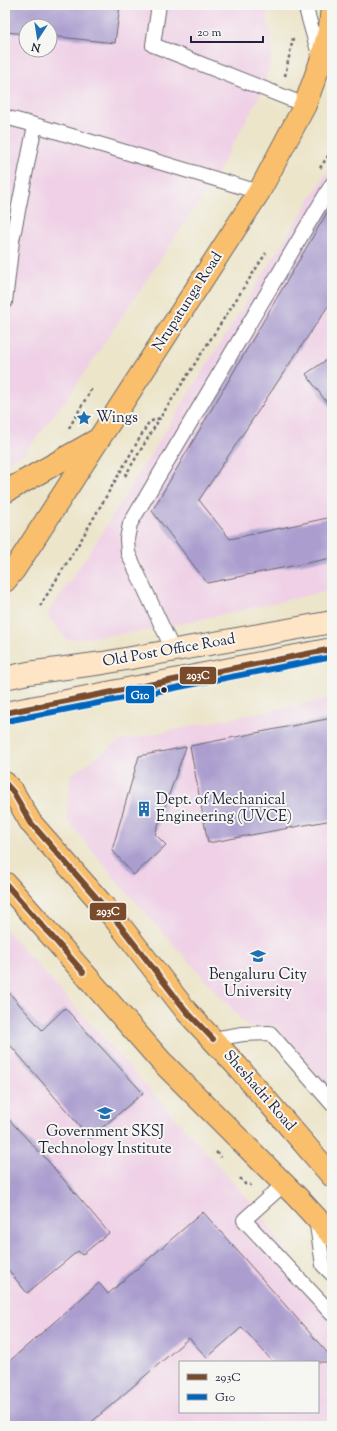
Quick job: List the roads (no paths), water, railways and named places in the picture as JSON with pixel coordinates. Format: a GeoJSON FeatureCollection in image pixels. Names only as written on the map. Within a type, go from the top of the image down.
{"type":"FeatureCollection","features":[{"type":"Feature","properties":{"kind":"main road","name":"Nrupatunga Road"},"geometry":{"type":"LineString","coordinates":[[5,581],[14,570],[100,439],[259,192],[305,106],[321,61],[330,27],[332,5]]}},
{"type":"Feature","properties":{"kind":"main road"},"geometry":{"type":"LineString","coordinates":[[5,492],[100,439]]}},
{"type":"Feature","properties":{"kind":"main road","name":"Sheshadri Road"},"geometry":{"type":"LineString","coordinates":[[5,783],[13,792],[30,823],[115,919],[187,1012],[213,1039],[332,1176]]}},
{"type":"Feature","properties":{"kind":"main road"},"geometry":{"type":"LineString","coordinates":[[5,883],[160,1060],[284,1184],[332,1235]]}},
{"type":"Feature","properties":{"kind":"street","name":"Old Post Office Road"},"geometry":{"type":"LineString","coordinates":[[5,678],[28,673],[103,663],[332,622]]}},
{"type":"Feature","properties":{"kind":"street","name":"Old Post Office Road"},"geometry":{"type":"LineString","coordinates":[[5,713],[332,649]]}},
{"type":"Feature","properties":{"kind":"lane"},"geometry":{"type":"LineString","coordinates":[[159,5],[153,45],[305,106]]}},
{"type":"Feature","properties":{"kind":"lane"},"geometry":{"type":"LineString","coordinates":[[305,5],[321,61]]}},
{"type":"Feature","properties":{"kind":"lane"},"geometry":{"type":"LineString","coordinates":[[5,117],[259,192]]}},
{"type":"Feature","properties":{"kind":"lane"},"geometry":{"type":"LineString","coordinates":[[5,302],[12,241],[35,125]]}},
{"type":"Feature","properties":{"kind":"lane"},"geometry":{"type":"LineString","coordinates":[[173,650],[128,553],[127,539],[130,524],[332,184]]}},
{"type":"Feature","properties":{"kind":"lane"},"geometry":{"type":"LineString","coordinates":[[213,1039],[242,1034],[270,1033],[332,1104]]}},
{"type":"Feature","properties":{"kind":"lane"},"geometry":{"type":"LineString","coordinates":[[284,1184],[244,1220],[332,1314]]}},
{"type":"Feature","properties":{"kind":"lane"},"geometry":{"type":"LineString","coordinates":[[315,1216],[323,1265],[332,1274]]}},
{"type":"Feature","properties":{"kind":"place","name":"Wings"},"geometry":{"type":"Point","coordinates":[84,418]}},
{"type":"Feature","properties":{"kind":"place","name":"Dept. of Mechanical Engineering (UVCE)"},"geometry":{"type":"Point","coordinates":[144,809]}},
{"type":"Feature","properties":{"kind":"place","name":"Bengaluru City University"},"geometry":{"type":"Point","coordinates":[258,956]}},
{"type":"Feature","properties":{"kind":"place","name":"Government SKSJ Technology Institute"},"geometry":{"type":"Point","coordinates":[105,1113]}}]}
